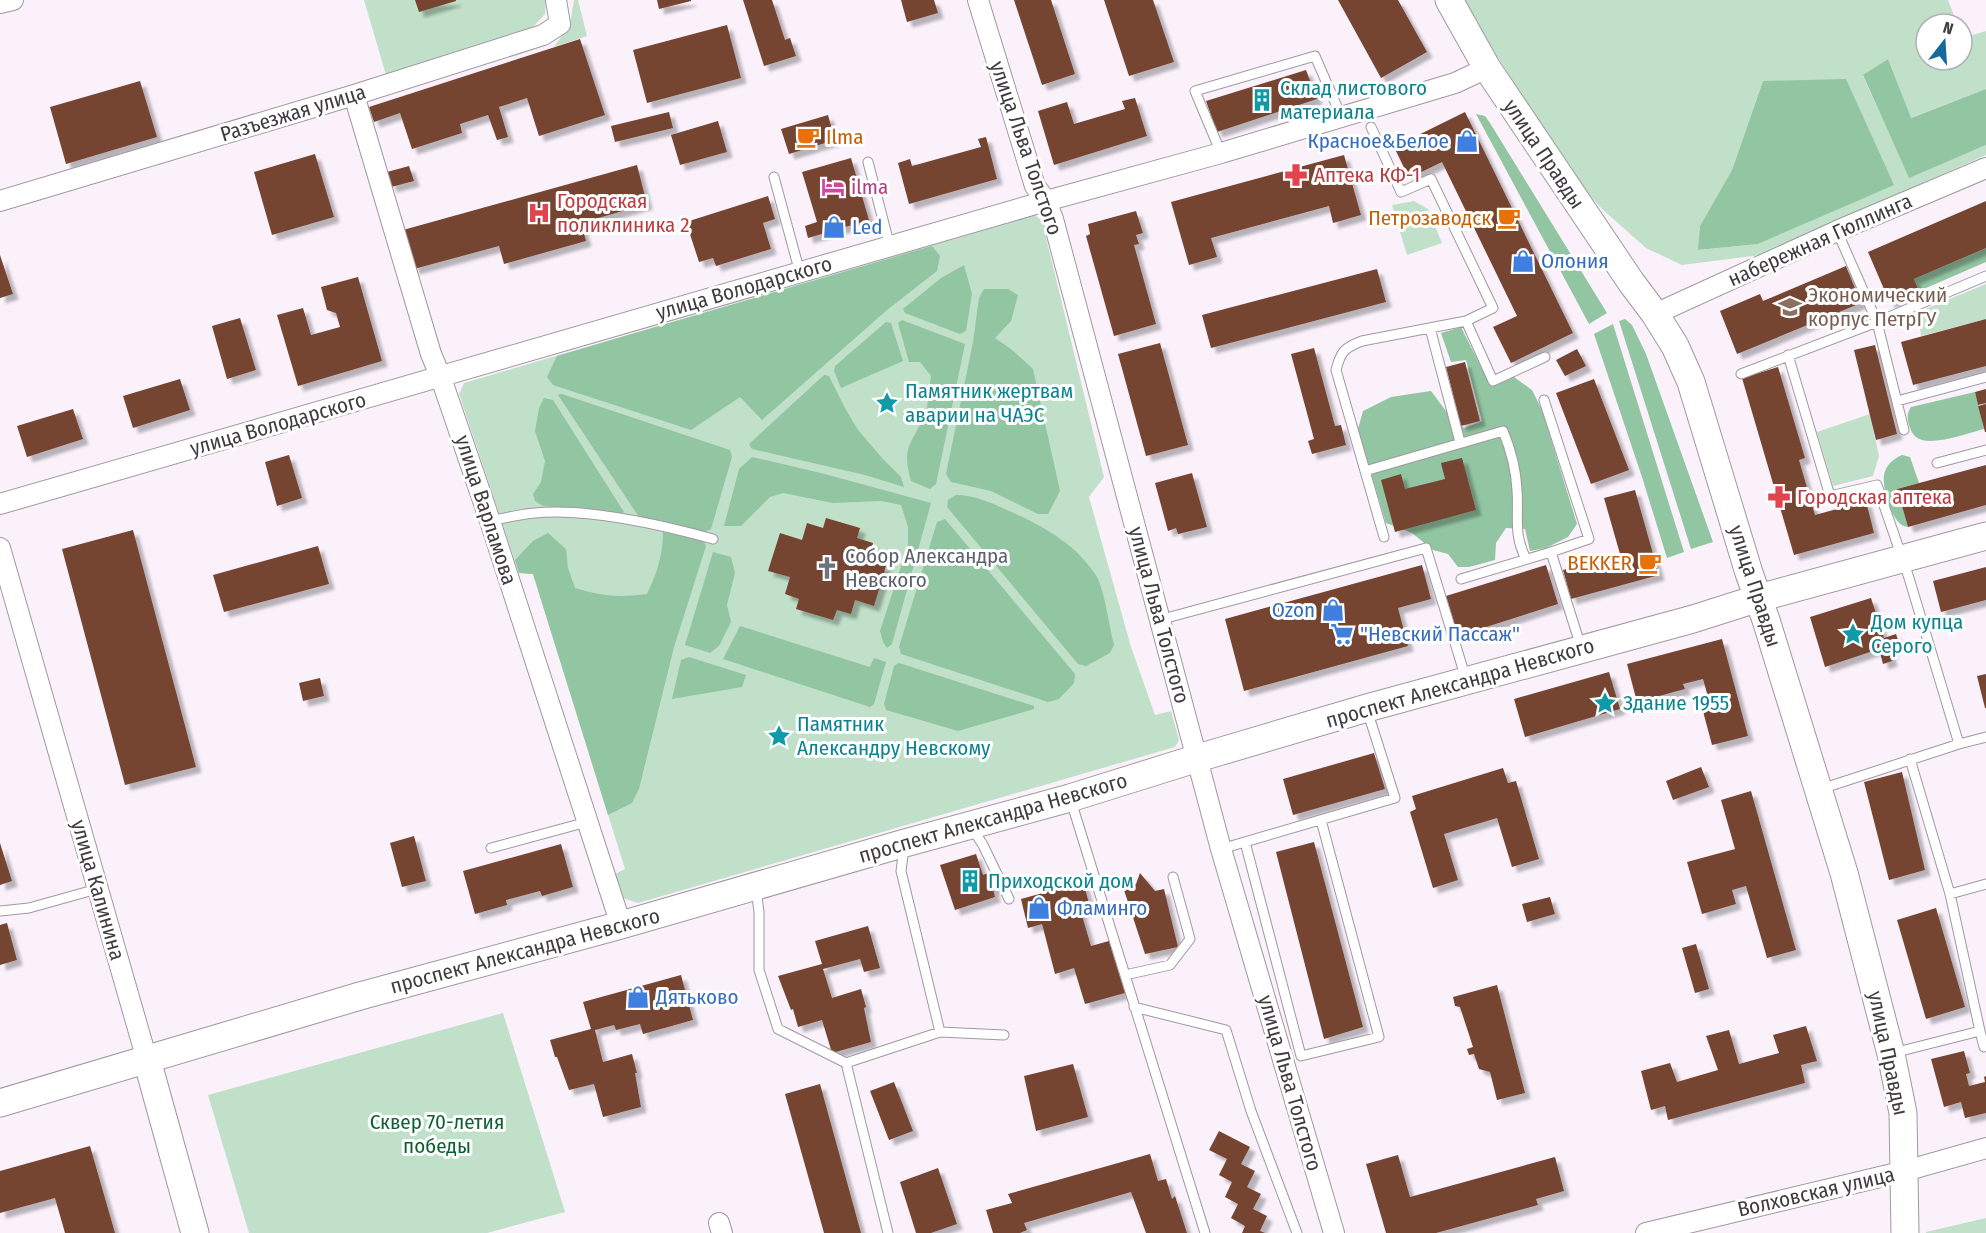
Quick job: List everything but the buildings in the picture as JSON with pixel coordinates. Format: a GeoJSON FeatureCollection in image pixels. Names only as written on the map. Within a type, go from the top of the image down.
{"type":"FeatureCollection","features":[{"type":"Feature","properties":{"kind":"main road","name":"улица Правды"},"geometry":{"type":"LineString","coordinates":[[1449,0],[1487,68],[1620,266],[1655,314],[1675,346],[1691,382],[1844,873],[1891,1054],[1903,1113],[1905,1233]]}},
{"type":"Feature","properties":{"kind":"main road","name":"проспект Александра Невского"},"geometry":{"type":"LineString","coordinates":[[0,1103],[360,996],[1070,798],[1367,708],[1986,536]]}},
{"type":"Feature","properties":{"kind":"main road","name":"улица Калинина"},"geometry":{"type":"LineString","coordinates":[[147,1060],[195,1233]]}},
{"type":"Feature","properties":{"kind":"street"},"geometry":{"type":"LineString","coordinates":[[0,3],[13,0]]}},
{"type":"Feature","properties":{"kind":"street","name":"Разъезжая улица"},"geometry":{"type":"LineString","coordinates":[[0,201],[354,95],[543,35],[560,24],[556,0]]}},
{"type":"Feature","properties":{"kind":"street","name":"улица Льва Толстого"},"geometry":{"type":"LineString","coordinates":[[978,0],[1035,186],[1046,201],[1056,231],[1221,849],[1334,1233]]}},
{"type":"Feature","properties":{"kind":"street","name":"улица Володарского"},"geometry":{"type":"LineString","coordinates":[[0,504],[1046,201],[1221,153],[1455,82],[1487,68]]}},
{"type":"Feature","properties":{"kind":"street","name":"улица Варламова"},"geometry":{"type":"LineString","coordinates":[[354,95],[431,354],[490,521],[621,925]]}},
{"type":"Feature","properties":{"kind":"street","name":"набережная Гюллинга"},"geometry":{"type":"LineString","coordinates":[[1655,314],[1837,231],[1986,168]]}},
{"type":"Feature","properties":{"kind":"street","name":"улица Калинина"},"geometry":{"type":"LineString","coordinates":[[0,548],[4,584],[98,889],[147,1060]]}},
{"type":"Feature","properties":{"kind":"street","name":"Волховская улица"},"geometry":{"type":"LineString","coordinates":[[1646,1233],[1905,1171],[1986,1148]]}},
{"type":"Feature","properties":{"kind":"lane"},"geometry":{"type":"LineString","coordinates":[[1221,153],[1195,91],[1315,56],[1341,116]]}},
{"type":"Feature","properties":{"kind":"lane"},"geometry":{"type":"LineString","coordinates":[[1371,127],[1401,192],[1431,179],[1492,308],[1466,321],[1362,341],[1346,347],[1339,357],[1336,370],[1384,537]]}},
{"type":"Feature","properties":{"kind":"lane"},"geometry":{"type":"LineString","coordinates":[[868,162],[890,246]]}},
{"type":"Feature","properties":{"kind":"lane"},"geometry":{"type":"LineString","coordinates":[[774,177],[800,273]]}},
{"type":"Feature","properties":{"kind":"lane"},"geometry":{"type":"LineString","coordinates":[[1837,231],[1877,322],[1904,430]]}},
{"type":"Feature","properties":{"kind":"lane"},"geometry":{"type":"LineString","coordinates":[[1741,374],[1877,322],[1986,276]]}},
{"type":"Feature","properties":{"kind":"lane"},"geometry":{"type":"LineString","coordinates":[[1466,321],[1494,381],[1545,357]]}},
{"type":"Feature","properties":{"kind":"lane"},"geometry":{"type":"LineString","coordinates":[[1430,328],[1460,442]]}},
{"type":"Feature","properties":{"kind":"lane"},"geometry":{"type":"LineString","coordinates":[[1788,355],[1830,495],[1877,485],[1959,744]]}},
{"type":"Feature","properties":{"kind":"lane"},"geometry":{"type":"LineString","coordinates":[[1897,400],[1986,377]]}},
{"type":"Feature","properties":{"kind":"lane"},"geometry":{"type":"LineString","coordinates":[[1461,579],[1589,539],[1544,400]]}},
{"type":"Feature","properties":{"kind":"lane"},"geometry":{"type":"LineString","coordinates":[[1365,471],[1503,431],[1514,462],[1517,490],[1516,528],[1520,547],[1526,559]]}},
{"type":"Feature","properties":{"kind":"lane"},"geometry":{"type":"LineString","coordinates":[[1937,463],[1986,450]]}},
{"type":"Feature","properties":{"kind":"lane"},"geometry":{"type":"LineString","coordinates":[[490,521],[537,512],[598,515],[713,539]]}},
{"type":"Feature","properties":{"kind":"lane"},"geometry":{"type":"LineString","coordinates":[[1159,620],[1426,548],[1467,681]]}},
{"type":"Feature","properties":{"kind":"lane"},"geometry":{"type":"LineString","coordinates":[[1551,552],[1582,649]]}},
{"type":"Feature","properties":{"kind":"lane"},"geometry":{"type":"LineString","coordinates":[[1221,849],[1395,798],[1367,708]]}},
{"type":"Feature","properties":{"kind":"lane"},"geometry":{"type":"LineString","coordinates":[[1817,790],[1986,736]]}},
{"type":"Feature","properties":{"kind":"lane"},"geometry":{"type":"LineString","coordinates":[[1910,759],[1950,894],[1980,1031],[1984,1047],[1986,1046]]}},
{"type":"Feature","properties":{"kind":"lane"},"geometry":{"type":"LineString","coordinates":[[1070,798],[1205,1233]]}},
{"type":"Feature","properties":{"kind":"lane"},"geometry":{"type":"LineString","coordinates":[[1245,842],[1301,1056],[1379,1037],[1322,820]]}},
{"type":"Feature","properties":{"kind":"lane"},"geometry":{"type":"LineString","coordinates":[[491,848],[587,822]]}},
{"type":"Feature","properties":{"kind":"lane"},"geometry":{"type":"LineString","coordinates":[[970,826],[983,845],[1009,899]]}},
{"type":"Feature","properties":{"kind":"lane"},"geometry":{"type":"LineString","coordinates":[[905,843],[901,871],[940,1032]]}},
{"type":"Feature","properties":{"kind":"lane"},"geometry":{"type":"LineString","coordinates":[[1125,975],[1170,965],[1190,939],[1173,877]]}},
{"type":"Feature","properties":{"kind":"lane"},"geometry":{"type":"LineString","coordinates":[[1950,894],[1986,884]]}},
{"type":"Feature","properties":{"kind":"lane"},"geometry":{"type":"LineString","coordinates":[[755,886],[759,912],[759,970],[778,1029],[846,1063],[940,1032],[1004,1035]]}},
{"type":"Feature","properties":{"kind":"lane"},"geometry":{"type":"LineString","coordinates":[[0,910],[29,908],[98,889]]}},
{"type":"Feature","properties":{"kind":"lane"},"geometry":{"type":"LineString","coordinates":[[1134,1007],[1226,1030],[1251,1111],[1297,1233]]}},
{"type":"Feature","properties":{"kind":"lane"},"geometry":{"type":"LineString","coordinates":[[1891,1054],[1980,1031]]}},
{"type":"Feature","properties":{"kind":"lane"},"geometry":{"type":"LineString","coordinates":[[846,1063],[888,1233]]}},
{"type":"Feature","properties":{"kind":"green space"},"geometry":{"type":"Polygon","coordinates":[[[364,0],[546,0],[545,14],[533,27],[386,75],[364,0]]]}},
{"type":"Feature","properties":{"kind":"green space"},"geometry":{"type":"Polygon","coordinates":[[[574,0],[578,0],[587,36],[554,47],[570,24],[574,0]]]}},
{"type":"Feature","properties":{"kind":"green space"},"geometry":{"type":"Polygon","coordinates":[[[1465,0],[1948,0],[1952,12],[1914,12],[1914,72],[1974,72],[1974,34],[1986,31],[1986,89],[1910,118],[1888,59],[1863,76],[1909,177],[1986,145],[1986,155],[1760,255],[1682,265],[1646,248],[1602,209],[1576,180],[1481,31],[1465,0]],[[1763,81],[1732,170],[1700,226],[1699,250],[1758,244],[1894,184],[1763,81]]]}},
{"type":"Feature","properties":{"kind":"green space"},"geometry":{"type":"Polygon","coordinates":[[[1888,59],[1911,118],[1986,89],[1986,145],[1909,178],[1863,75],[1888,59]]]}},
{"type":"Feature","properties":{"kind":"green space"},"geometry":{"type":"Polygon","coordinates":[[[1846,79],[1894,185],[1758,244],[1698,250],[1700,226],[1732,170],[1763,81],[1846,79]]]}},
{"type":"Feature","properties":{"kind":"green space"},"geometry":{"type":"Polygon","coordinates":[[[1476,114],[1485,116],[1490,123],[1607,313],[1589,324],[1476,114]]]}},
{"type":"Feature","properties":{"kind":"green space"},"geometry":{"type":"Polygon","coordinates":[[[1414,201],[1428,209],[1442,243],[1407,255],[1392,205],[1414,201]]]}},
{"type":"Feature","properties":{"kind":"green space"},"geometry":{"type":"Polygon","coordinates":[[[1035,215],[1042,221],[1104,477],[1089,497],[1131,647],[1155,715],[1171,711],[1179,740],[1175,747],[638,903],[620,897],[613,875],[625,869],[533,574],[519,573],[459,394],[464,383],[1035,215]]]}},
{"type":"Feature","properties":{"kind":"green space"},"geometry":{"type":"Polygon","coordinates":[[[932,246],[940,256],[937,271],[887,310],[762,420],[740,397],[691,430],[553,385],[547,377],[557,356],[932,246]]]}},
{"type":"Feature","properties":{"kind":"green space"},"geometry":{"type":"Polygon","coordinates":[[[1986,248],[1986,262],[1919,291],[1914,279],[1986,248]]]}},
{"type":"Feature","properties":{"kind":"green space"},"geometry":{"type":"Polygon","coordinates":[[[964,265],[972,294],[966,331],[960,334],[905,313],[903,309],[941,278],[964,265]]]}},
{"type":"Feature","properties":{"kind":"green space"},"geometry":{"type":"Polygon","coordinates":[[[1986,284],[1986,319],[1921,336],[1918,312],[1986,284]]]}},
{"type":"Feature","properties":{"kind":"green space"},"geometry":{"type":"Polygon","coordinates":[[[984,289],[1008,289],[1018,295],[1011,321],[995,338],[1033,369],[1060,491],[1048,514],[1038,514],[991,491],[951,482],[946,474],[973,342],[979,298],[984,289]]]}},
{"type":"Feature","properties":{"kind":"green space"},"geometry":{"type":"Polygon","coordinates":[[[1625,319],[1632,325],[1646,354],[1713,542],[1691,549],[1619,321],[1625,319]]]}},
{"type":"Feature","properties":{"kind":"green space"},"geometry":{"type":"Polygon","coordinates":[[[902,320],[965,344],[936,484],[930,489],[911,481],[907,460],[909,446],[926,410],[931,376],[920,362],[909,362],[898,323],[902,320]]]}},
{"type":"Feature","properties":{"kind":"green space"},"geometry":{"type":"Polygon","coordinates":[[[886,322],[891,323],[903,361],[841,388],[834,371],[835,366],[886,322]]]}},
{"type":"Feature","properties":{"kind":"green space"},"geometry":{"type":"Polygon","coordinates":[[[1613,324],[1684,552],[1667,558],[1594,334],[1613,324]]]}},
{"type":"Feature","properties":{"kind":"green space"},"geometry":{"type":"Polygon","coordinates":[[[1461,327],[1489,383],[1495,386],[1514,377],[1532,390],[1542,410],[1577,524],[1568,537],[1546,548],[1530,551],[1525,529],[1506,528],[1496,543],[1495,560],[1469,567],[1458,567],[1448,554],[1433,550],[1412,533],[1386,523],[1358,429],[1363,411],[1391,397],[1431,391],[1446,411],[1464,428],[1482,421],[1466,360],[1451,362],[1441,333],[1461,327]]]}},
{"type":"Feature","properties":{"kind":"green space"},"geometry":{"type":"Polygon","coordinates":[[[824,375],[829,376],[858,430],[901,477],[904,487],[865,475],[752,449],[749,444],[824,375]]]}},
{"type":"Feature","properties":{"kind":"green space"},"geometry":{"type":"Polygon","coordinates":[[[1975,392],[1984,429],[1949,439],[1930,441],[1922,440],[1913,433],[1908,418],[1911,407],[1975,392]]]}},
{"type":"Feature","properties":{"kind":"green space"},"geometry":{"type":"Polygon","coordinates":[[[562,394],[730,450],[732,457],[711,529],[704,532],[639,517],[558,395],[562,394]]]}},
{"type":"Feature","properties":{"kind":"green space"},"geometry":{"type":"Polygon","coordinates":[[[544,398],[553,400],[624,512],[621,514],[543,506],[535,501],[533,494],[541,482],[545,461],[535,431],[539,408],[544,398]]]}},
{"type":"Feature","properties":{"kind":"green space"},"geometry":{"type":"Polygon","coordinates":[[[1870,414],[1879,456],[1873,476],[1833,486],[1817,432],[1870,414]]]}},
{"type":"Feature","properties":{"kind":"green space"},"geometry":{"type":"Polygon","coordinates":[[[1902,455],[1910,457],[1919,483],[1897,489],[1908,527],[1897,521],[1893,514],[1886,497],[1884,481],[1888,465],[1902,455]]]}},
{"type":"Feature","properties":{"kind":"green space"},"geometry":{"type":"Polygon","coordinates":[[[752,457],[931,503],[892,644],[887,648],[880,631],[908,545],[908,527],[901,505],[881,501],[833,503],[783,493],[770,497],[741,526],[724,526],[739,469],[752,457]]]}},
{"type":"Feature","properties":{"kind":"green space"},"geometry":{"type":"Polygon","coordinates":[[[956,495],[981,499],[1018,515],[1057,536],[1079,554],[1100,583],[1114,645],[1110,653],[1086,666],[1078,664],[947,507],[948,500],[956,495]]]}},
{"type":"Feature","properties":{"kind":"green space"},"geometry":{"type":"Polygon","coordinates":[[[945,519],[1075,674],[1074,683],[1059,699],[1048,702],[901,654],[899,647],[937,522],[945,519]]]}},
{"type":"Feature","properties":{"kind":"green space"},"geometry":{"type":"Polygon","coordinates":[[[663,532],[703,540],[706,546],[674,647],[639,789],[632,803],[608,815],[533,574],[519,573],[515,560],[533,541],[548,533],[566,549],[568,568],[575,588],[610,596],[647,594],[659,564],[663,532]]]}},
{"type":"Feature","properties":{"kind":"green space"},"geometry":{"type":"Polygon","coordinates":[[[713,552],[731,557],[735,573],[727,605],[731,622],[719,646],[710,653],[685,645],[713,552]]]}},
{"type":"Feature","properties":{"kind":"green space"},"geometry":{"type":"Polygon","coordinates":[[[740,626],[870,667],[874,658],[886,662],[874,704],[870,707],[723,659],[740,626]]]}},
{"type":"Feature","properties":{"kind":"green space"},"geometry":{"type":"Polygon","coordinates":[[[689,657],[746,675],[742,687],[672,699],[681,660],[689,657]]]}},
{"type":"Feature","properties":{"kind":"green space"},"geometry":{"type":"Polygon","coordinates":[[[899,663],[1034,706],[1034,709],[958,731],[886,710],[884,704],[894,666],[899,663]]]}},
{"type":"Feature","properties":{"kind":"green space","name":"Сквер 70-летия победы"},"geometry":{"type":"Polygon","coordinates":[[[503,1013],[565,1212],[487,1233],[249,1233],[208,1095],[503,1013]]]}},
{"type":"Feature","properties":{"kind":"green space"},"geometry":{"type":"Polygon","coordinates":[[[1986,1218],[1986,1233],[1926,1233],[1926,1232],[1986,1218]]]}},
{"type":"Feature","properties":{"kind":"place","name":"Склад листового материала"},"geometry":{"type":"Point","coordinates":[1262,100]}},
{"type":"Feature","properties":{"kind":"place","name":"Ilma"},"geometry":{"type":"Point","coordinates":[808,137]}},
{"type":"Feature","properties":{"kind":"place","name":"Красное&Белое"},"geometry":{"type":"Point","coordinates":[1467,141]}},
{"type":"Feature","properties":{"kind":"place","name":"Аптека КФ-1"},"geometry":{"type":"Point","coordinates":[1296,175]}},
{"type":"Feature","properties":{"kind":"place","name":"ilma"},"geometry":{"type":"Point","coordinates":[833,187]}},
{"type":"Feature","properties":{"kind":"place","name":"Городская поликлиника 2"},"geometry":{"type":"Point","coordinates":[539,213]}},
{"type":"Feature","properties":{"kind":"place","name":"Петрозаводск"},"geometry":{"type":"Point","coordinates":[1509,218]}},
{"type":"Feature","properties":{"kind":"place","name":"Led"},"geometry":{"type":"Point","coordinates":[834,227]}},
{"type":"Feature","properties":{"kind":"place","name":"Олония"},"geometry":{"type":"Point","coordinates":[1523,261]}},
{"type":"Feature","properties":{"kind":"place","name":"Экономический корпус ПетрГУ"},"geometry":{"type":"Point","coordinates":[1790,307]}},
{"type":"Feature","properties":{"kind":"place","name":"Памятник жертвам аварии на ЧАЭС"},"geometry":{"type":"Point","coordinates":[887,403]}},
{"type":"Feature","properties":{"kind":"place","name":"Городская аптека"},"geometry":{"type":"Point","coordinates":[1779,497]}},
{"type":"Feature","properties":{"kind":"place","name":"BEKKER"},"geometry":{"type":"Point","coordinates":[1650,563]}},
{"type":"Feature","properties":{"kind":"place","name":"Собор Александра Невского"},"geometry":{"type":"Point","coordinates":[827,568]}},
{"type":"Feature","properties":{"kind":"place","name":"Ozon"},"geometry":{"type":"Point","coordinates":[1333,610]}},
{"type":"Feature","properties":{"kind":"place","name":"\"Невский Пассаж\""},"geometry":{"type":"Point","coordinates":[1342,634]}},
{"type":"Feature","properties":{"kind":"place","name":"Дом купца Серого"},"geometry":{"type":"Point","coordinates":[1853,634]}},
{"type":"Feature","properties":{"kind":"place","name":"Здание 1955"},"geometry":{"type":"Point","coordinates":[1605,703]}},
{"type":"Feature","properties":{"kind":"place","name":"Памятник Александру Невскому"},"geometry":{"type":"Point","coordinates":[779,736]}},
{"type":"Feature","properties":{"kind":"place","name":"Приходской дом"},"geometry":{"type":"Point","coordinates":[970,881]}},
{"type":"Feature","properties":{"kind":"place","name":"Фламинго"},"geometry":{"type":"Point","coordinates":[1039,908]}},
{"type":"Feature","properties":{"kind":"place","name":"Дятьково"},"geometry":{"type":"Point","coordinates":[638,997]}}]}
